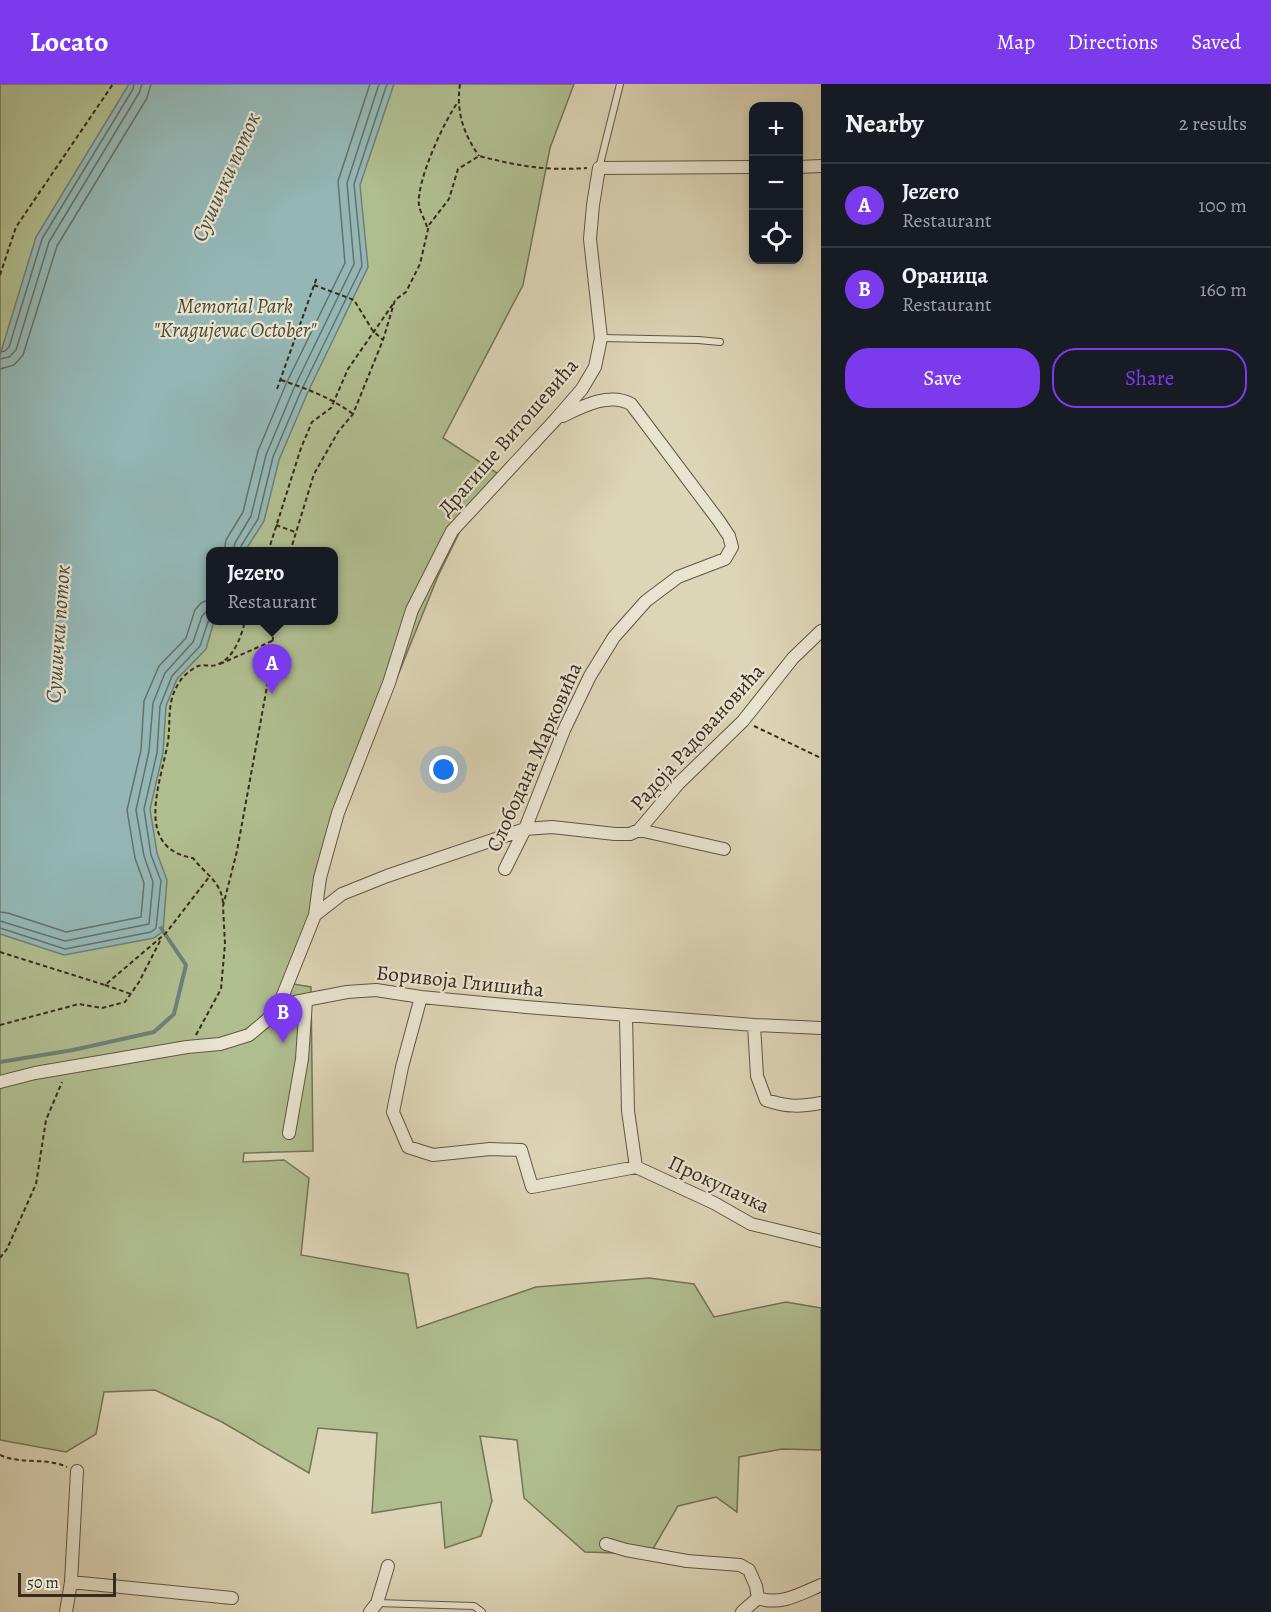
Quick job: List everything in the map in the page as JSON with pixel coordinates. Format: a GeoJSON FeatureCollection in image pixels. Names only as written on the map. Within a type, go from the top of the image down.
{"type":"FeatureCollection","features":[{"type":"Feature","properties":{"kind":"street"},"geometry":{"type":"LineString","coordinates":[[803,167],[821,166]]}},
{"type":"Feature","properties":{"kind":"street"},"geometry":{"type":"LineString","coordinates":[[599,168],[749,167]]}},
{"type":"Feature","properties":{"kind":"street","name":"Драгише Витошевића"},"geometry":{"type":"LineString","coordinates":[[279,1005],[315,915],[320,878],[338,813],[389,683],[412,610],[452,531],[556,419],[582,389],[595,367],[601,338],[590,239],[592,204],[599,168]]}},
{"type":"Feature","properties":{"kind":"street","name":"Слободана Марковића"},"geometry":{"type":"LineString","coordinates":[[506,869],[525,829],[564,730],[590,676],[614,637],[646,601],[678,577],[725,559],[732,547],[729,536],[631,404],[621,398],[610,398],[556,419]]}},
{"type":"Feature","properties":{"kind":"street","name":"Радоја Радовановића"},"geometry":{"type":"LineString","coordinates":[[315,915],[342,894],[387,876],[525,829],[552,827],[615,834],[630,834],[639,830],[678,784],[743,720],[793,658],[821,631]]}},
{"type":"Feature","properties":{"kind":"street"},"geometry":{"type":"LineString","coordinates":[[639,830],[724,849]]}},
{"type":"Feature","properties":{"kind":"street","name":"Боривоја Глишића"},"geometry":{"type":"LineString","coordinates":[[279,1005],[347,992],[376,990],[422,997],[626,1016],[821,1028]]}},
{"type":"Feature","properties":{"kind":"street","name":"Прокупачка"},"geometry":{"type":"LineString","coordinates":[[422,997],[402,1067],[393,1112],[408,1147],[433,1155],[490,1149],[521,1150],[532,1187],[636,1167],[714,1203],[751,1224],[821,1241]]}},
{"type":"Feature","properties":{"kind":"street"},"geometry":{"type":"LineString","coordinates":[[289,1133],[302,1059],[306,1001]]}},
{"type":"Feature","properties":{"kind":"street"},"geometry":{"type":"LineString","coordinates":[[0,1082],[34,1072],[187,1047],[220,1044],[249,1035],[267,1020],[279,1005]]}},
{"type":"Feature","properties":{"kind":"street","name":"Прокупачка"},"geometry":{"type":"LineString","coordinates":[[626,1016],[628,1111],[636,1167]]}},
{"type":"Feature","properties":{"kind":"street"},"geometry":{"type":"LineString","coordinates":[[754,1025],[757,1076],[766,1100],[784,1106],[821,1103]]}},
{"type":"Feature","properties":{"kind":"street"},"geometry":{"type":"LineString","coordinates":[[66,1612],[71,1582],[76,1471]]}},
{"type":"Feature","properties":{"kind":"street"},"geometry":{"type":"LineString","coordinates":[[606,1544],[687,1562],[740,1565],[749,1570],[758,1598]]}},
{"type":"Feature","properties":{"kind":"street"},"geometry":{"type":"LineString","coordinates":[[374,1607],[388,1566]]}},
{"type":"Feature","properties":{"kind":"street"},"geometry":{"type":"LineString","coordinates":[[71,1582],[232,1598]]}},
{"type":"Feature","properties":{"kind":"street"},"geometry":{"type":"LineString","coordinates":[[758,1598],[770,1602],[788,1599],[821,1585]]}},
{"type":"Feature","properties":{"kind":"street"},"geometry":{"type":"LineString","coordinates":[[742,1612],[758,1598]]}},
{"type":"Feature","properties":{"kind":"lane","name":"Драгише Витошевића"},"geometry":{"type":"LineString","coordinates":[[599,168],[620,84]]}},
{"type":"Feature","properties":{"kind":"lane"},"geometry":{"type":"LineString","coordinates":[[601,338],[720,342]]}},
{"type":"Feature","properties":{"kind":"lane"},"geometry":{"type":"LineString","coordinates":[[374,1607],[474,1606],[482,1612]]}},
{"type":"Feature","properties":{"kind":"path"},"geometry":{"type":"LineString","coordinates":[[0,275],[16,227],[113,84]]}},
{"type":"Feature","properties":{"kind":"path"},"geometry":{"type":"LineString","coordinates":[[460,84],[458,102],[461,121],[470,143],[479,156],[521,167],[561,170],[599,168]]}},
{"type":"Feature","properties":{"kind":"path"},"geometry":{"type":"LineString","coordinates":[[428,229],[419,205],[420,187],[448,115],[458,102]]}},
{"type":"Feature","properties":{"kind":"path"},"geometry":{"type":"LineString","coordinates":[[269,547],[301,448],[312,422],[331,408],[348,369],[395,300],[406,292],[420,264],[429,225],[449,199],[458,169],[479,156]]}},
{"type":"Feature","properties":{"kind":"path"},"geometry":{"type":"LineString","coordinates":[[277,389],[317,277]]}},
{"type":"Feature","properties":{"kind":"path"},"geometry":{"type":"LineString","coordinates":[[314,285],[354,300],[373,331],[383,340]]}},
{"type":"Feature","properties":{"kind":"path"},"geometry":{"type":"LineString","coordinates":[[291,547],[314,474],[338,432],[352,414],[383,340],[395,300]]}},
{"type":"Feature","properties":{"kind":"path"},"geometry":{"type":"LineString","coordinates":[[281,380],[334,400],[352,414]]}},
{"type":"Feature","properties":{"kind":"path"},"geometry":{"type":"LineString","coordinates":[[276,525],[295,532]]}},
{"type":"Feature","properties":{"kind":"path"},"geometry":{"type":"LineString","coordinates":[[217,665],[232,652],[244,625]]}},
{"type":"Feature","properties":{"kind":"path"},"geometry":{"type":"LineString","coordinates":[[223,906],[237,851],[268,681],[274,625]]}},
{"type":"Feature","properties":{"kind":"path"},"geometry":{"type":"LineString","coordinates":[[192,1040],[222,989],[225,944],[223,906],[222,893],[216,883],[201,869],[194,858],[180,856],[169,849],[159,834],[154,805],[170,729],[168,708],[181,679],[198,666],[217,665],[272,641]]}},
{"type":"Feature","properties":{"kind":"path"},"geometry":{"type":"LineString","coordinates":[[743,720],[821,758]]}},
{"type":"Feature","properties":{"kind":"path"},"geometry":{"type":"LineString","coordinates":[[105,985],[166,933],[210,877]]}},
{"type":"Feature","properties":{"kind":"path"},"geometry":{"type":"LineString","coordinates":[[0,1025],[79,1004],[102,1008],[125,1002],[162,937]]}},
{"type":"Feature","properties":{"kind":"path"},"geometry":{"type":"LineString","coordinates":[[0,952],[131,994]]}},
{"type":"Feature","properties":{"kind":"path"},"geometry":{"type":"LineString","coordinates":[[0,1258],[8,1249],[36,1184],[46,1120],[67,1068]]}},
{"type":"Feature","properties":{"kind":"path"},"geometry":{"type":"LineString","coordinates":[[0,1455],[37,1462],[58,1462],[76,1471]]}},
{"type":"Feature","properties":{"kind":"green space","name":"Memorial Park \"Kragujevac October\""},"geometry":{"type":"Polygon","coordinates":[[[0,84],[574,84],[550,148],[523,285],[443,438],[506,479],[461,529],[438,576],[348,799],[293,984],[311,987],[313,1151],[244,1153],[243,1162],[284,1160],[309,1178],[301,1255],[408,1274],[417,1328],[536,1287],[649,1278],[694,1284],[714,1317],[786,1302],[821,1308],[821,1450],[782,1449],[739,1457],[737,1512],[716,1497],[678,1506],[650,1554],[585,1552],[524,1498],[517,1440],[480,1436],[492,1501],[481,1536],[445,1548],[441,1502],[372,1513],[377,1433],[318,1428],[309,1473],[222,1422],[155,1390],[104,1392],[96,1434],[66,1452],[0,1440],[0,84]]]}},
{"type":"Feature","properties":{"kind":"water"},"geometry":{"type":"Polygon","coordinates":[[[129,84],[394,84],[360,185],[368,267],[307,394],[279,460],[264,521],[248,547],[206,547],[206,625],[213,625],[206,649],[177,679],[166,706],[163,753],[150,809],[157,853],[167,880],[163,931],[154,938],[64,955],[0,934],[0,355],[36,237],[129,84]]]}},
{"type":"Feature","properties":{"kind":"waterway","name":"Сушички поток"},"geometry":{"type":"LineString","coordinates":[[0,1062],[73,1050],[154,1032],[174,1014],[186,965],[161,928]]}},
{"type":"Feature","properties":{"kind":"place","name":"Jezero"},"geometry":{"type":"Point","coordinates":[272,694]}},
{"type":"Feature","properties":{"kind":"place","name":"Ораница"},"geometry":{"type":"Point","coordinates":[283,1043]}}]}
